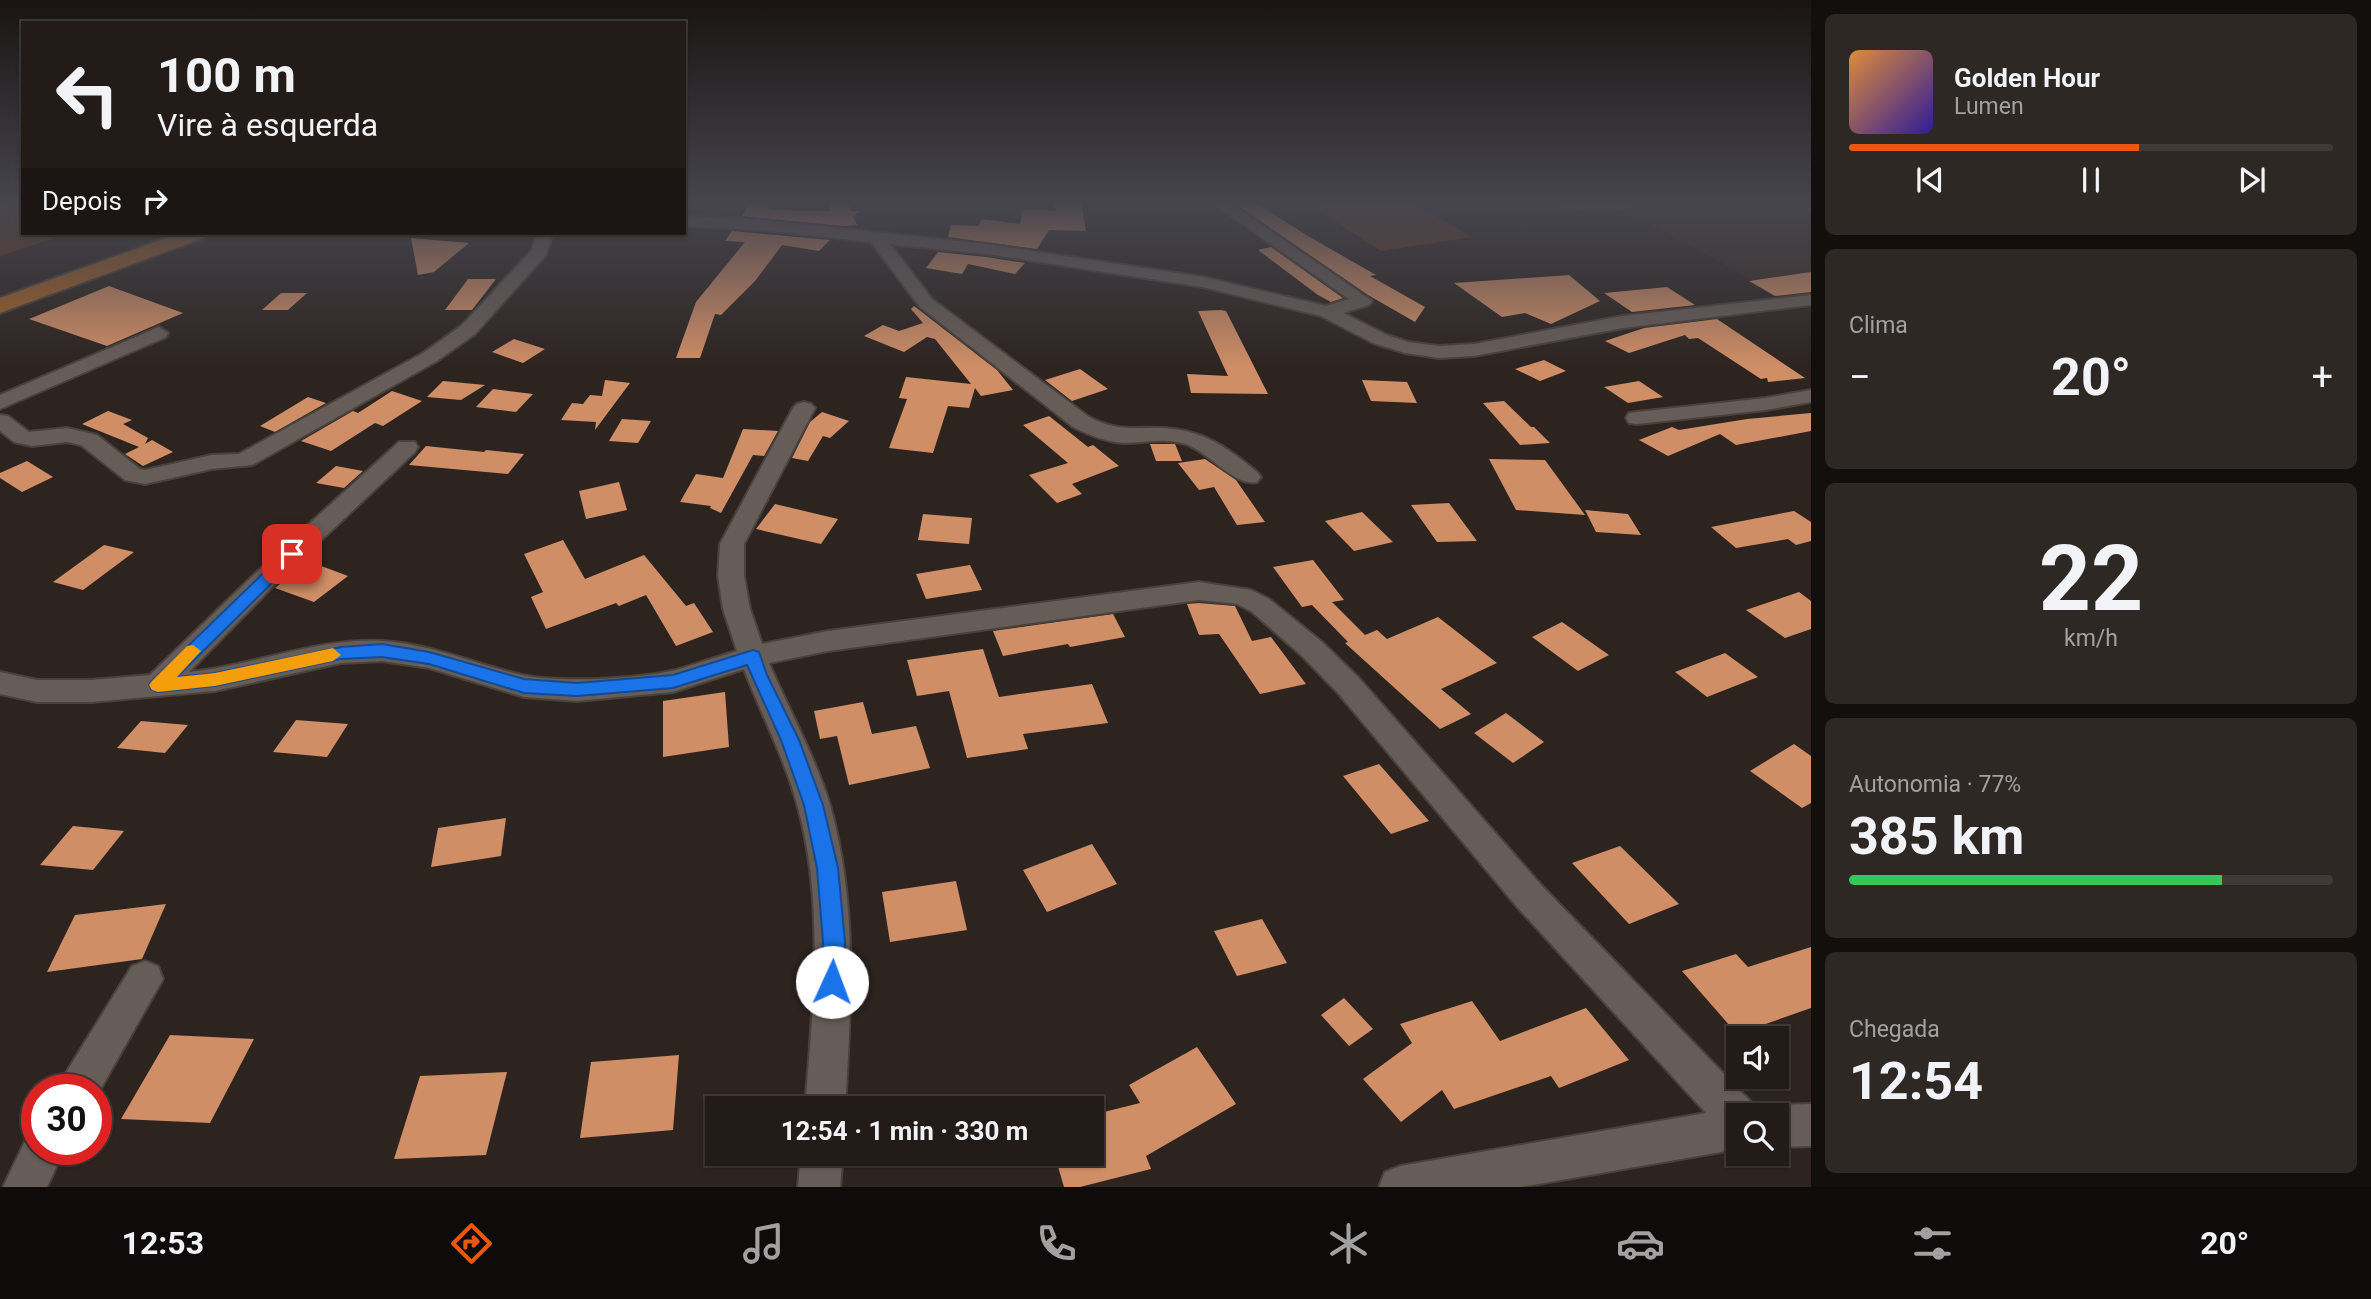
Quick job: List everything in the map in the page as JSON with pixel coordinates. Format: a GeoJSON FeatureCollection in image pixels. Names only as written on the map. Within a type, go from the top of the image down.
{"type":"FeatureCollection","features":[{"type":"Feature","properties":{"kind":"main road"},"geometry":{"type":"LineString","coordinates":[[0,306],[133,257]]}},
{"type":"Feature","properties":{"kind":"street"},"geometry":{"type":"LineString","coordinates":[[0,421],[22,437],[32,439],[67,435],[89,440],[132,475],[145,477],[212,462],[244,460],[430,357],[468,330],[534,257]]}},
{"type":"Feature","properties":{"kind":"street"},"geometry":{"type":"LineString","coordinates":[[891,257],[926,303],[1081,422],[1110,436],[1182,436],[1215,450],[1249,477]]}},
{"type":"Feature","properties":{"kind":"street"},"geometry":{"type":"LineString","coordinates":[[1033,257],[1138,271],[1265,295],[1327,312],[1380,339],[1405,347],[1439,352],[1474,350],[1623,322],[1811,300]]}},
{"type":"Feature","properties":{"kind":"street"},"geometry":{"type":"LineString","coordinates":[[1300,257],[1363,301],[1327,312]]}},
{"type":"Feature","properties":{"kind":"street"},"geometry":{"type":"LineString","coordinates":[[0,403],[159,332]]}},
{"type":"Feature","properties":{"kind":"street"},"geometry":{"type":"LineString","coordinates":[[1637,418],[1766,404],[1811,396]]}},
{"type":"Feature","properties":{"kind":"street"},"geometry":{"type":"LineString","coordinates":[[804,408],[732,544],[729,564],[758,675],[790,740],[814,805],[827,868],[834,942],[826,1096]]}},
{"type":"Feature","properties":{"kind":"street"},"geometry":{"type":"LineString","coordinates":[[158,685],[263,581],[407,447]]}},
{"type":"Feature","properties":{"kind":"street"},"geometry":{"type":"LineString","coordinates":[[0,683],[37,691],[91,691],[215,680],[341,653],[382,650],[429,658],[524,686],[577,690],[673,681],[753,656],[828,641],[1199,591],[1242,596],[1283,623],[1348,685],[1530,897],[1726,1105]]}},
{"type":"Feature","properties":{"kind":"street"},"geometry":{"type":"LineString","coordinates":[[88,1074],[145,979]]}},
{"type":"Feature","properties":{"kind":"street"},"geometry":{"type":"LineString","coordinates":[[1789,1126],[1811,1125]]}},
{"type":"Feature","properties":{"kind":"street"},"geometry":{"type":"LineString","coordinates":[[1400,1187],[1726,1130]]}},
{"type":"Feature","properties":{"kind":"street"},"geometry":{"type":"LineString","coordinates":[[24,1187],[35,1165]]}},
{"type":"Feature","properties":{"kind":"street"},"geometry":{"type":"LineString","coordinates":[[819,1187],[821,1166]]}},
{"type":"Feature","properties":{"kind":"shaded area"},"geometry":{"type":"Polygon","coordinates":[[[1711,257],[1811,257],[1811,295],[1787,298],[1711,257]]]}},
{"type":"Feature","properties":{"kind":"building"},"geometry":{"type":"Polygon","coordinates":[[[415,257],[452,257],[434,272],[418,275],[415,257]]]}},
{"type":"Feature","properties":{"kind":"building"},"geometry":{"type":"Polygon","coordinates":[[[732,257],[773,257],[755,281],[721,315],[715,314],[700,358],[676,358],[696,302],[732,257]]]}},
{"type":"Feature","properties":{"kind":"building"},"geometry":{"type":"Polygon","coordinates":[[[934,257],[989,257],[1025,263],[1015,274],[968,264],[962,274],[926,268],[934,257]]]}},
{"type":"Feature","properties":{"kind":"building"},"geometry":{"type":"Polygon","coordinates":[[[1268,257],[1286,257],[1343,298],[1331,302],[1268,257]]]}},
{"type":"Feature","properties":{"kind":"building"},"geometry":{"type":"Polygon","coordinates":[[[1313,257],[1345,257],[1376,275],[1370,276],[1425,307],[1415,322],[1368,295],[1313,257]]]}},
{"type":"Feature","properties":{"kind":"building"},"geometry":{"type":"Polygon","coordinates":[[[1811,272],[1811,292],[1775,296],[1749,281],[1811,272]]]}},
{"type":"Feature","properties":{"kind":"building"},"geometry":{"type":"Polygon","coordinates":[[[1569,275],[1600,301],[1551,324],[1525,313],[1502,317],[1454,283],[1569,275]]]}},
{"type":"Feature","properties":{"kind":"building"},"geometry":{"type":"Polygon","coordinates":[[[468,279],[496,279],[472,310],[445,310],[468,279]]]}},
{"type":"Feature","properties":{"kind":"building"},"geometry":{"type":"Polygon","coordinates":[[[109,286],[183,313],[107,346],[29,319],[109,286]]]}},
{"type":"Feature","properties":{"kind":"building"},"geometry":{"type":"Polygon","coordinates":[[[1667,287],[1695,305],[1632,312],[1604,293],[1667,287]]]}},
{"type":"Feature","properties":{"kind":"building"},"geometry":{"type":"Polygon","coordinates":[[[281,293],[307,293],[288,310],[262,310],[281,293]]]}},
{"type":"Feature","properties":{"kind":"building"},"geometry":{"type":"Polygon","coordinates":[[[914,306],[997,370],[1013,390],[981,396],[975,388],[969,408],[948,406],[933,453],[889,448],[907,399],[899,398],[906,377],[971,384],[935,339],[927,337],[904,352],[864,336],[883,325],[899,331],[923,323],[911,309],[914,306]]]}},
{"type":"Feature","properties":{"kind":"building"},"geometry":{"type":"Polygon","coordinates":[[[1198,311],[1226,311],[1268,394],[1191,393],[1187,374],[1228,376],[1198,311]]]}},
{"type":"Feature","properties":{"kind":"building"},"geometry":{"type":"Polygon","coordinates":[[[1717,319],[1805,378],[1768,382],[1767,378],[1761,379],[1698,338],[1689,339],[1685,335],[1629,353],[1605,341],[1644,328],[1717,319]]]}},
{"type":"Feature","properties":{"kind":"building"},"geometry":{"type":"Polygon","coordinates":[[[514,339],[545,349],[523,363],[492,352],[514,339]]]}},
{"type":"Feature","properties":{"kind":"building"},"geometry":{"type":"Polygon","coordinates":[[[1544,360],[1566,371],[1540,381],[1515,369],[1544,360]]]}},
{"type":"Feature","properties":{"kind":"building"},"geometry":{"type":"Polygon","coordinates":[[[1080,369],[1108,389],[1072,401],[1045,380],[1080,369]]]}},
{"type":"Feature","properties":{"kind":"building"},"geometry":{"type":"Polygon","coordinates":[[[605,380],[630,383],[595,430],[596,422],[561,420],[572,403],[583,404],[590,395],[602,396],[605,380]]]}},
{"type":"Feature","properties":{"kind":"building"},"geometry":{"type":"Polygon","coordinates":[[[1362,380],[1407,382],[1417,403],[1371,401],[1362,380]]]}},
{"type":"Feature","properties":{"kind":"building"},"geometry":{"type":"Polygon","coordinates":[[[443,381],[485,385],[461,400],[427,397],[443,381]]]}},
{"type":"Feature","properties":{"kind":"building"},"geometry":{"type":"Polygon","coordinates":[[[1639,381],[1663,397],[1628,403],[1604,387],[1639,381]]]}},
{"type":"Feature","properties":{"kind":"building"},"geometry":{"type":"Polygon","coordinates":[[[493,389],[533,394],[516,412],[476,407],[493,389]]]}},
{"type":"Feature","properties":{"kind":"building"},"geometry":{"type":"Polygon","coordinates":[[[392,391],[422,401],[383,426],[375,423],[331,451],[301,441],[353,411],[358,413],[392,391]]]}},
{"type":"Feature","properties":{"kind":"building"},"geometry":{"type":"Polygon","coordinates":[[[308,397],[326,403],[275,432],[260,426],[308,397]]]}},
{"type":"Feature","properties":{"kind":"building"},"geometry":{"type":"Polygon","coordinates":[[[1504,401],[1550,443],[1520,445],[1483,403],[1504,401]]]}},
{"type":"Feature","properties":{"kind":"building"},"geometry":{"type":"Polygon","coordinates":[[[108,411],[132,420],[123,424],[148,438],[145,444],[152,440],[173,452],[143,466],[125,454],[139,447],[82,424],[108,411]]]}},
{"type":"Feature","properties":{"kind":"building"},"geometry":{"type":"Polygon","coordinates":[[[822,412],[849,421],[830,438],[823,436],[808,461],[792,458],[810,422],[822,412]]]}},
{"type":"Feature","properties":{"kind":"building"},"geometry":{"type":"Polygon","coordinates":[[[1811,413],[1811,431],[1736,445],[1720,434],[1668,456],[1639,440],[1672,427],[1679,430],[1747,419],[1811,413]]]}},
{"type":"Feature","properties":{"kind":"building"},"geometry":{"type":"Polygon","coordinates":[[[1049,416],[1088,447],[1093,445],[1119,466],[1072,484],[1082,494],[1057,503],[1029,475],[1068,463],[1023,425],[1049,416]]]}},
{"type":"Feature","properties":{"kind":"building"},"geometry":{"type":"Polygon","coordinates":[[[622,419],[651,421],[638,443],[609,441],[622,419]]]}},
{"type":"Feature","properties":{"kind":"building"},"geometry":{"type":"Polygon","coordinates":[[[743,429],[778,431],[764,456],[753,455],[721,513],[710,508],[711,506],[680,502],[696,474],[723,478],[743,429]]]}},
{"type":"Feature","properties":{"kind":"building"},"geometry":{"type":"Polygon","coordinates":[[[1150,444],[1175,444],[1182,461],[1156,461],[1150,444]]]}},
{"type":"Feature","properties":{"kind":"building"},"geometry":{"type":"Polygon","coordinates":[[[426,446],[524,454],[508,474],[409,465],[426,446]]]}},
{"type":"Feature","properties":{"kind":"building"},"geometry":{"type":"Polygon","coordinates":[[[1205,459],[1236,480],[1265,522],[1237,525],[1214,487],[1199,490],[1178,463],[1205,459]]]}},
{"type":"Feature","properties":{"kind":"building"},"geometry":{"type":"Polygon","coordinates":[[[1489,459],[1545,460],[1585,515],[1516,510],[1489,459]]]}},
{"type":"Feature","properties":{"kind":"building"},"geometry":{"type":"Polygon","coordinates":[[[27,461],[53,477],[22,492],[0,478],[0,473],[27,461]]]}},
{"type":"Feature","properties":{"kind":"building"},"geometry":{"type":"Polygon","coordinates":[[[336,466],[363,471],[344,488],[316,483],[336,466]]]}},
{"type":"Feature","properties":{"kind":"building"},"geometry":{"type":"Polygon","coordinates":[[[619,482],[627,510],[586,519],[579,491],[619,482]]]}},
{"type":"Feature","properties":{"kind":"building"},"geometry":{"type":"Polygon","coordinates":[[[1449,503],[1477,541],[1437,542],[1411,505],[1449,503]]]}},
{"type":"Feature","properties":{"kind":"building"},"geometry":{"type":"Polygon","coordinates":[[[775,504],[838,519],[821,544],[756,529],[775,504]]]}},
{"type":"Feature","properties":{"kind":"building"},"geometry":{"type":"Polygon","coordinates":[[[1585,510],[1628,514],[1641,535],[1596,532],[1585,510]]]}},
{"type":"Feature","properties":{"kind":"building"},"geometry":{"type":"Polygon","coordinates":[[[1794,511],[1811,522],[1811,541],[1796,545],[1788,539],[1736,548],[1711,527],[1794,511]]]}},
{"type":"Feature","properties":{"kind":"building"},"geometry":{"type":"Polygon","coordinates":[[[1362,512],[1393,542],[1354,551],[1325,521],[1362,512]]]}},
{"type":"Feature","properties":{"kind":"building"},"geometry":{"type":"Polygon","coordinates":[[[923,514],[972,518],[969,544],[918,540],[923,514]]]}},
{"type":"Feature","properties":{"kind":"building"},"geometry":{"type":"Polygon","coordinates":[[[563,540],[585,579],[644,555],[686,606],[694,603],[713,632],[676,646],[646,595],[546,629],[531,597],[543,592],[524,554],[563,540]]]}},
{"type":"Feature","properties":{"kind":"building"},"geometry":{"type":"Polygon","coordinates":[[[104,545],[134,552],[83,590],[53,582],[104,545]]]}},
{"type":"Feature","properties":{"kind":"building"},"geometry":{"type":"Polygon","coordinates":[[[1313,560],[1344,600],[1332,602],[1365,635],[1377,630],[1387,639],[1438,617],[1497,663],[1441,689],[1471,714],[1440,729],[1345,643],[1348,642],[1312,605],[1302,607],[1273,567],[1313,560]]]}},
{"type":"Feature","properties":{"kind":"building"},"geometry":{"type":"Polygon","coordinates":[[[308,561],[348,576],[314,602],[275,588],[308,561]]]}},
{"type":"Feature","properties":{"kind":"building"},"geometry":{"type":"Polygon","coordinates":[[[970,565],[982,590],[926,599],[916,574],[970,565]]]}},
{"type":"Feature","properties":{"kind":"building"},"geometry":{"type":"Polygon","coordinates":[[[1799,592],[1811,601],[1811,629],[1785,638],[1746,610],[1799,592]]]}},
{"type":"Feature","properties":{"kind":"building"},"geometry":{"type":"Polygon","coordinates":[[[1187,604],[1235,606],[1252,641],[1271,637],[1306,684],[1260,694],[1219,634],[1199,635],[1187,604]]]}},
{"type":"Feature","properties":{"kind":"building"},"geometry":{"type":"Polygon","coordinates":[[[1113,614],[1125,637],[1070,647],[1068,644],[1003,656],[993,631],[1113,614]]]}},
{"type":"Feature","properties":{"kind":"building"},"geometry":{"type":"Polygon","coordinates":[[[1562,622],[1609,655],[1578,671],[1532,637],[1562,622]]]}},
{"type":"Feature","properties":{"kind":"building"},"geometry":{"type":"Polygon","coordinates":[[[983,649],[999,697],[1092,684],[1108,723],[1023,734],[1028,749],[967,758],[949,691],[917,696],[907,660],[983,649]]]}},
{"type":"Feature","properties":{"kind":"building"},"geometry":{"type":"Polygon","coordinates":[[[1725,653],[1758,677],[1707,697],[1675,672],[1725,653]]]}},
{"type":"Feature","properties":{"kind":"building"},"geometry":{"type":"Polygon","coordinates":[[[725,692],[729,747],[663,757],[663,701],[725,692]]]}},
{"type":"Feature","properties":{"kind":"building"},"geometry":{"type":"Polygon","coordinates":[[[863,702],[872,734],[916,726],[930,768],[849,785],[837,736],[820,739],[814,711],[863,702]]]}},
{"type":"Feature","properties":{"kind":"building"},"geometry":{"type":"Polygon","coordinates":[[[1506,713],[1544,742],[1513,763],[1474,733],[1506,713]]]}},
{"type":"Feature","properties":{"kind":"building"},"geometry":{"type":"Polygon","coordinates":[[[296,720],[348,724],[327,757],[273,752],[296,720]]]}},
{"type":"Feature","properties":{"kind":"building"},"geometry":{"type":"Polygon","coordinates":[[[141,721],[188,725],[165,753],[117,748],[141,721]]]}},
{"type":"Feature","properties":{"kind":"building"},"geometry":{"type":"Polygon","coordinates":[[[1794,744],[1811,756],[1811,803],[1802,808],[1750,771],[1794,744]]]}},
{"type":"Feature","properties":{"kind":"building"},"geometry":{"type":"Polygon","coordinates":[[[1379,764],[1429,821],[1391,834],[1343,776],[1379,764]]]}},
{"type":"Feature","properties":{"kind":"building"},"geometry":{"type":"Polygon","coordinates":[[[506,818],[501,856],[431,867],[438,828],[506,818]]]}},
{"type":"Feature","properties":{"kind":"building"},"geometry":{"type":"Polygon","coordinates":[[[73,826],[124,831],[93,870],[40,865],[73,826]]]}},
{"type":"Feature","properties":{"kind":"building"},"geometry":{"type":"Polygon","coordinates":[[[1092,844],[1117,884],[1047,912],[1023,870],[1092,844]]]}},
{"type":"Feature","properties":{"kind":"building"},"geometry":{"type":"Polygon","coordinates":[[[1620,846],[1679,904],[1629,924],[1572,863],[1620,846]]]}},
{"type":"Feature","properties":{"kind":"building"},"geometry":{"type":"Polygon","coordinates":[[[956,881],[967,930],[890,942],[882,892],[956,881]]]}},
{"type":"Feature","properties":{"kind":"building"},"geometry":{"type":"Polygon","coordinates":[[[166,904],[142,959],[47,972],[75,915],[166,904]]]}},
{"type":"Feature","properties":{"kind":"building"},"geometry":{"type":"Polygon","coordinates":[[[1262,919],[1287,963],[1237,976],[1214,931],[1262,919]]]}},
{"type":"Feature","properties":{"kind":"building"},"geometry":{"type":"Polygon","coordinates":[[[1811,947],[1811,1008],[1760,1026],[1730,1026],[1682,971],[1736,954],[1748,967],[1811,947]]]}},
{"type":"Feature","properties":{"kind":"building"},"geometry":{"type":"Polygon","coordinates":[[[1344,998],[1373,1029],[1349,1046],[1321,1015],[1344,998]]]}},
{"type":"Feature","properties":{"kind":"building"},"geometry":{"type":"Polygon","coordinates":[[[1472,1001],[1500,1041],[1586,1008],[1629,1060],[1559,1088],[1551,1076],[1454,1109],[1442,1090],[1401,1122],[1363,1079],[1412,1043],[1400,1024],[1472,1001]]]}},
{"type":"Feature","properties":{"kind":"building"},"geometry":{"type":"Polygon","coordinates":[[[170,1035],[254,1039],[210,1123],[121,1119],[170,1035]]]}},
{"type":"Feature","properties":{"kind":"building"},"geometry":{"type":"Polygon","coordinates":[[[1197,1047],[1236,1104],[1146,1156],[1151,1169],[1080,1187],[1064,1187],[1058,1166],[1104,1166],[1104,1112],[1140,1103],[1129,1085],[1197,1047]]]}},
{"type":"Feature","properties":{"kind":"building"},"geometry":{"type":"Polygon","coordinates":[[[679,1055],[673,1130],[580,1138],[591,1062],[679,1055]]]}},
{"type":"Feature","properties":{"kind":"building"},"geometry":{"type":"Polygon","coordinates":[[[507,1072],[486,1155],[394,1159],[420,1076],[507,1072]]]}},
{"type":"Feature","properties":{"kind":"slow traffic"},"geometry":{"type":"LineString","coordinates":[[193,651],[158,685],[215,680],[333,655]]}},
{"type":"Feature","properties":{"kind":"route"},"geometry":{"type":"LineString","coordinates":[[292,554],[158,685],[215,680],[341,653],[382,650],[429,658],[524,686],[577,690],[673,681],[753,656],[758,675],[790,740],[814,805],[827,868],[834,942],[832,982]]}}]}
